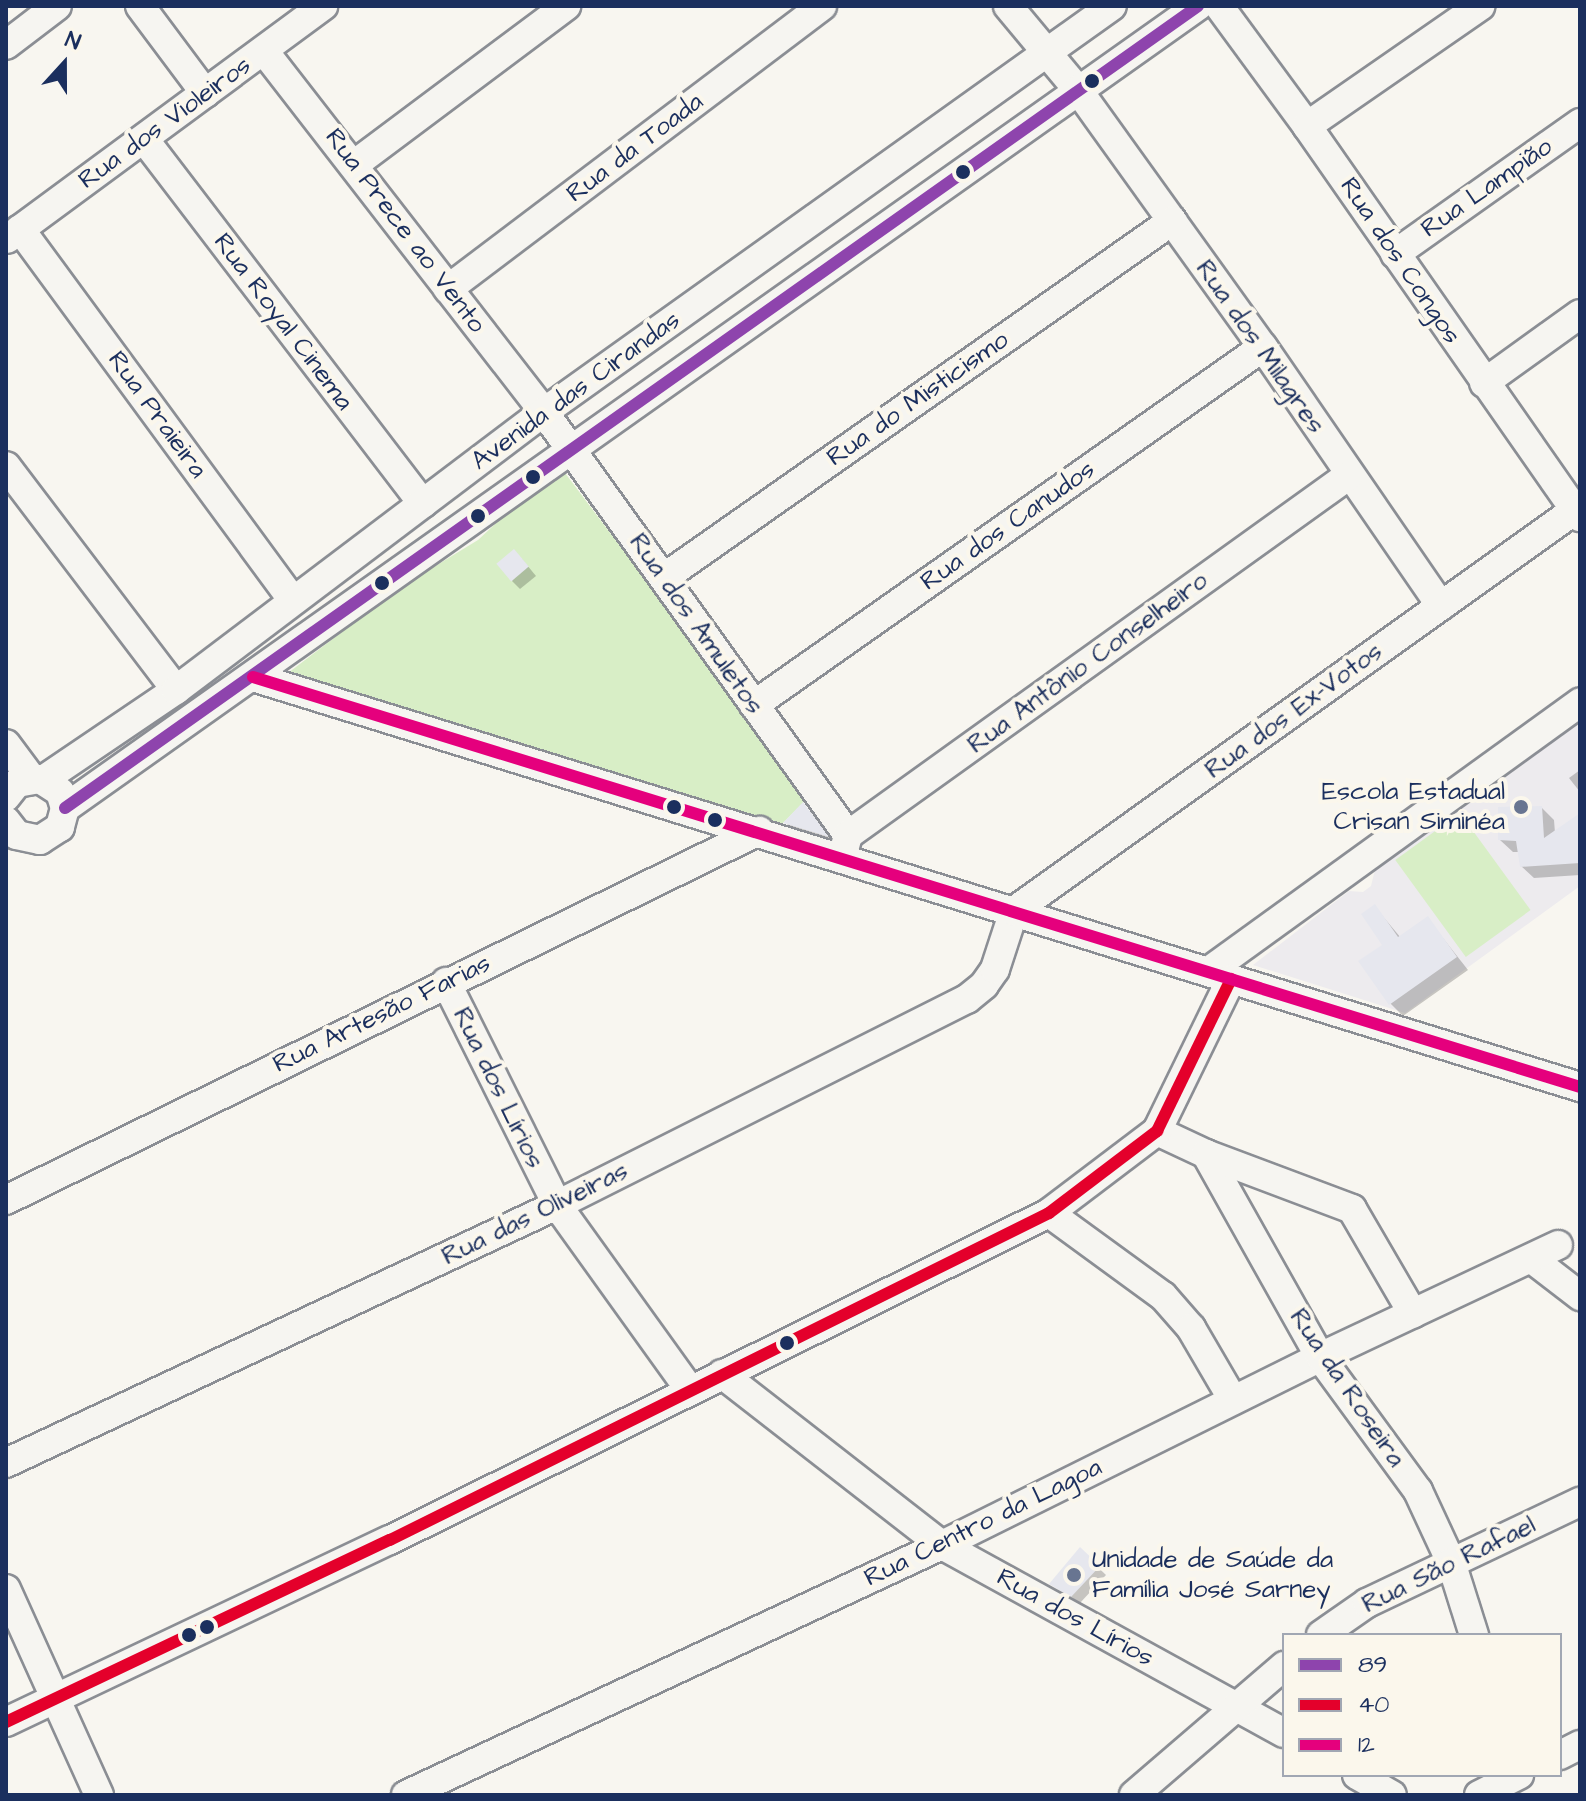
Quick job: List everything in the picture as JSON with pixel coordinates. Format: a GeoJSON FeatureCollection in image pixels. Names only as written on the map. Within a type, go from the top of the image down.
{"type":"FeatureCollection","features":[{"type":"Feature","properties":{"kind":"street"},"geometry":{"type":"LineString","coordinates":[[6,45],[57,6]]}},
{"type":"Feature","properties":{"kind":"street"},"geometry":{"type":"LineString","coordinates":[[140,6],[205,93]]}},
{"type":"Feature","properties":{"kind":"street","name":"Rua dos Violeiros"},"geometry":{"type":"LineString","coordinates":[[13,234],[323,6]]}},
{"type":"Feature","properties":{"kind":"street"},"geometry":{"type":"LineString","coordinates":[[355,164],[566,6]]}},
{"type":"Feature","properties":{"kind":"street","name":"Rua da Toada"},"geometry":{"type":"LineString","coordinates":[[448,289],[822,6]]}},
{"type":"Feature","properties":{"kind":"street","name":"Rua dos Milagres"},"geometry":{"type":"LineString","coordinates":[[1008,6],[1078,90],[1263,347],[1348,476],[1441,606]]}},
{"type":"Feature","properties":{"kind":"street","name":"Avenida das Cirandas"},"geometry":{"type":"LineString","coordinates":[[6,797],[17,783],[37,779],[176,690],[544,412],[1112,6]]}},
{"type":"Feature","properties":{"kind":"street","name":"Avenida das Cirandas"},"geometry":{"type":"LineString","coordinates":[[12,835],[40,840],[51,835],[60,827],[65,808],[1198,6]]}},
{"type":"Feature","properties":{"kind":"street","name":"Rua dos Congos"},"geometry":{"type":"LineString","coordinates":[[1219,6],[1307,126],[1577,514]]}},
{"type":"Feature","properties":{"kind":"street"},"geometry":{"type":"LineString","coordinates":[[1307,126],[1480,6]]}},
{"type":"Feature","properties":{"kind":"street","name":"Rua Prece ao Vento"},"geometry":{"type":"LineString","coordinates":[[264,51],[355,164],[544,412]]}},
{"type":"Feature","properties":{"kind":"street","name":"Rua Lampião"},"geometry":{"type":"LineString","coordinates":[[1395,254],[1580,123]]}},
{"type":"Feature","properties":{"kind":"street","name":"Rua Royal Cinema"},"geometry":{"type":"LineString","coordinates":[[144,139],[423,504]]}},
{"type":"Feature","properties":{"kind":"street","name":"Rua do Misticismo"},"geometry":{"type":"LineString","coordinates":[[665,577],[1172,221]]}},
{"type":"Feature","properties":{"kind":"street","name":"Rua Praieira"},"geometry":{"type":"LineString","coordinates":[[13,234],[293,601]]}},
{"type":"Feature","properties":{"kind":"street"},"geometry":{"type":"LineString","coordinates":[[1484,383],[1580,314]]}},
{"type":"Feature","properties":{"kind":"street","name":"Rua dos Canudos"},"geometry":{"type":"LineString","coordinates":[[754,705],[1263,347]]}},
{"type":"Feature","properties":{"kind":"street","name":"Rua dos Amuletos"},"geometry":{"type":"LineString","coordinates":[[544,412],[754,705],[845,847]]}},
{"type":"Feature","properties":{"kind":"street"},"geometry":{"type":"LineString","coordinates":[[6,466],[176,690]]}},
{"type":"Feature","properties":{"kind":"street","name":"Rua Antônio Conselheiro"},"geometry":{"type":"LineString","coordinates":[[845,847],[1348,476]]}},
{"type":"Feature","properties":{"kind":"street","name":"Rua dos Ex-Votos"},"geometry":{"type":"LineString","coordinates":[[1014,911],[1441,606],[1577,514]]}},
{"type":"Feature","properties":{"kind":"street"},"geometry":{"type":"LineString","coordinates":[[253,677],[759,831],[845,847],[1014,911],[1580,1087]]}},
{"type":"Feature","properties":{"kind":"street"},"geometry":{"type":"LineString","coordinates":[[6,1722],[390,1540],[1049,1213],[1157,1131],[1220,975],[1580,702]]}},
{"type":"Feature","properties":{"kind":"street"},"geometry":{"type":"LineString","coordinates":[[6,744],[37,779],[60,792],[65,808]]}},
{"type":"Feature","properties":{"kind":"street","name":"Rua Artesão Farias"},"geometry":{"type":"LineString","coordinates":[[6,1200],[759,831]]}},
{"type":"Feature","properties":{"kind":"street","name":"Rua das Oliveiras"},"geometry":{"type":"LineString","coordinates":[[6,1463],[557,1205],[967,999],[984,985],[995,969],[1014,911]]}},
{"type":"Feature","properties":{"kind":"street","name":"Rua dos Lírios"},"geometry":{"type":"LineString","coordinates":[[446,982],[557,1205],[690,1390]]}},
{"type":"Feature","properties":{"kind":"street"},"geometry":{"type":"LineString","coordinates":[[1157,1131],[1206,1154],[1352,1209],[1413,1314]]}},
{"type":"Feature","properties":{"kind":"street","name":"Rua da Roseira"},"geometry":{"type":"LineString","coordinates":[[1206,1154],[1320,1357],[1418,1491],[1451,1562],[1473,1633]]}},
{"type":"Feature","properties":{"kind":"street"},"geometry":{"type":"LineString","coordinates":[[1049,1213],[1163,1296],[1191,1328],[1233,1400]]}},
{"type":"Feature","properties":{"kind":"street","name":"Rua Centro da Lagoa"},"geometry":{"type":"LineString","coordinates":[[406,1795],[942,1545],[1320,1357],[1558,1245]]}},
{"type":"Feature","properties":{"kind":"street"},"geometry":{"type":"LineString","coordinates":[[1532,1259],[1580,1296]]}},
{"type":"Feature","properties":{"kind":"street","name":"Rua dos Lírios"},"geometry":{"type":"LineString","coordinates":[[722,1374],[942,1545],[1282,1732]]}},
{"type":"Feature","properties":{"kind":"street","name":"Rua São Rafael"},"geometry":{"type":"LineString","coordinates":[[1324,1633],[1367,1603],[1580,1502]]}},
{"type":"Feature","properties":{"kind":"street"},"geometry":{"type":"LineString","coordinates":[[6,1589],[99,1795]]}},
{"type":"Feature","properties":{"kind":"street"},"geometry":{"type":"LineString","coordinates":[[1134,1795],[1282,1668]]}},
{"type":"Feature","properties":{"kind":"street"},"geometry":{"type":"LineString","coordinates":[[1562,1754],[1580,1745]]}},
{"type":"Feature","properties":{"kind":"street"},"geometry":{"type":"LineString","coordinates":[[1360,1777],[1392,1795]]}},
{"type":"Feature","properties":{"kind":"street"},"geometry":{"type":"LineString","coordinates":[[1478,1795],[1515,1777]]}},
{"type":"Feature","properties":{"kind":"shaded area","name":"Escola Estadual Crisan Siminéa"},"geometry":{"type":"Polygon","coordinates":[[[1580,722],[1580,886],[1405,1013],[1253,965],[1349,891],[1363,892],[1371,886],[1375,870],[1580,722]]]}},
{"type":"Feature","properties":{"kind":"green space"},"geometry":{"type":"Polygon","coordinates":[[[565,473],[809,797],[777,829],[288,673],[401,587],[478,540],[520,501],[565,473]]]}},
{"type":"Feature","properties":{"kind":"green space"},"geometry":{"type":"Polygon","coordinates":[[[1460,813],[1531,910],[1466,957],[1395,860],[1460,813]]]}},
{"type":"Feature","properties":{"kind":"building"},"geometry":{"type":"Polygon","coordinates":[[[514,549],[529,567],[511,581],[496,564],[514,549]]]}},
{"type":"Feature","properties":{"kind":"building"},"geometry":{"type":"Polygon","coordinates":[[[803,802],[829,837],[783,823],[803,802]]]}},
{"type":"Feature","properties":{"kind":"building"},"geometry":{"type":"Polygon","coordinates":[[[1542,806],[1544,838],[1580,813],[1580,863],[1520,867],[1516,841],[1498,840],[1498,807],[1542,806]]]}},
{"type":"Feature","properties":{"kind":"building"},"geometry":{"type":"Polygon","coordinates":[[[1375,904],[1398,937],[1428,916],[1457,957],[1389,1005],[1358,961],[1382,945],[1361,914],[1375,904]]]}},
{"type":"Feature","properties":{"kind":"building","name":"Unidade de Saúde da Família José Sarney"},"geometry":{"type":"Polygon","coordinates":[[[1080,1547],[1100,1566],[1071,1597],[1049,1584],[1080,1547]]]}},
{"type":"Feature","properties":{"kind":"transit line","name":"89"},"geometry":{"type":"LineString","coordinates":[[65,808],[1198,6]]}},
{"type":"Feature","properties":{"kind":"transit line","name":"12"},"geometry":{"type":"LineString","coordinates":[[253,677],[1580,1087]]}},
{"type":"Feature","properties":{"kind":"transit line","name":"40"},"geometry":{"type":"LineString","coordinates":[[6,1722],[390,1540],[1049,1213],[1157,1131],[1231,979]]}},
{"type":"Feature","properties":{"kind":"place","name":"Escola Estadual Crisan Siminéa"},"geometry":{"type":"Point","coordinates":[1521,807]}},
{"type":"Feature","properties":{"kind":"place","name":"Unidade de Saúde da Família José Sarney"},"geometry":{"type":"Point","coordinates":[1074,1575]}}]}
